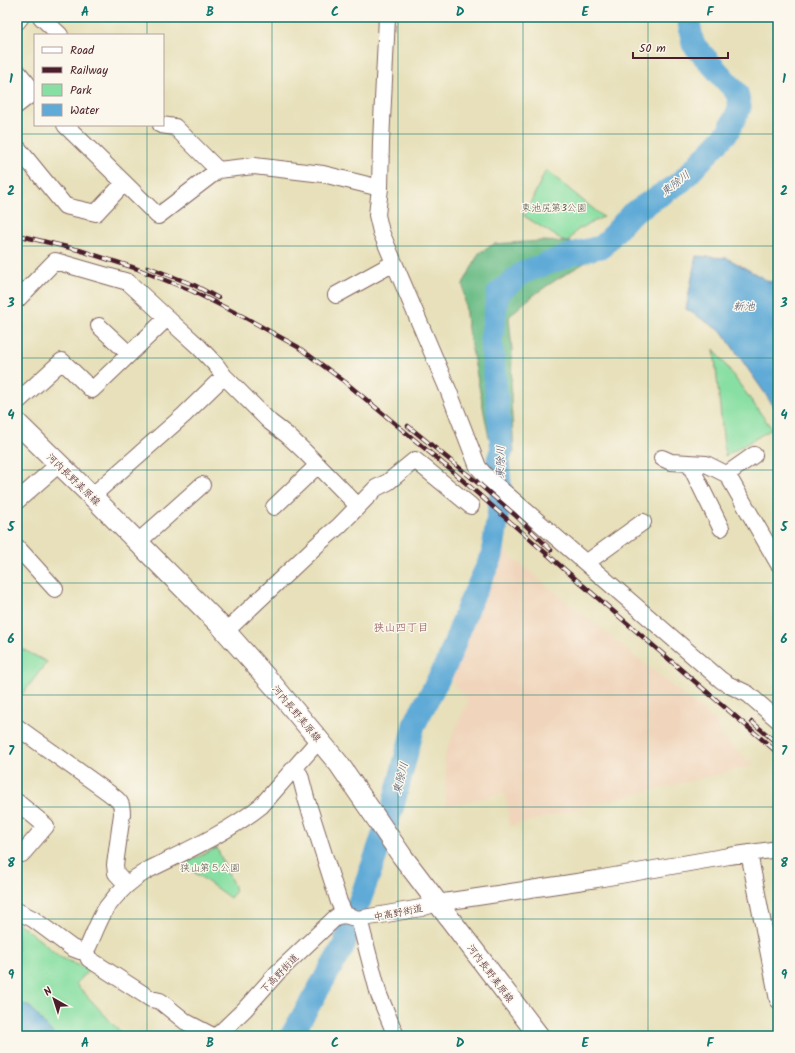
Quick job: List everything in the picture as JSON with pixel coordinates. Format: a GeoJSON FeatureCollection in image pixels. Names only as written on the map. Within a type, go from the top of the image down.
{"type":"FeatureCollection","features":[{"type":"Feature","properties":{"kind":"main road","name":"河内長野美原線"},"geometry":{"type":"LineString","coordinates":[[17,423],[226,631],[274,686],[339,764],[374,816],[437,903],[539,1036]]}},
{"type":"Feature","properties":{"kind":"street"},"geometry":{"type":"LineString","coordinates":[[17,22],[22,17]]}},
{"type":"Feature","properties":{"kind":"street"},"geometry":{"type":"LineString","coordinates":[[41,17],[59,34]]}},
{"type":"Feature","properties":{"kind":"street"},"geometry":{"type":"LineString","coordinates":[[386,17],[380,188],[377,215],[381,232],[449,392],[478,467],[516,503],[721,680],[748,694],[778,720]]}},
{"type":"Feature","properties":{"kind":"street"},"geometry":{"type":"LineString","coordinates":[[17,71],[34,92]]}},
{"type":"Feature","properties":{"kind":"street"},"geometry":{"type":"LineString","coordinates":[[17,105],[34,94]]}},
{"type":"Feature","properties":{"kind":"street"},"geometry":{"type":"LineString","coordinates":[[66,126],[158,216],[218,170],[254,166],[308,172],[323,174],[380,188]]}},
{"type":"Feature","properties":{"kind":"street"},"geometry":{"type":"LineString","coordinates":[[164,126],[175,128],[218,170]]}},
{"type":"Feature","properties":{"kind":"street"},"geometry":{"type":"LineString","coordinates":[[17,147],[65,206],[96,213],[124,183]]}},
{"type":"Feature","properties":{"kind":"street"},"geometry":{"type":"LineString","coordinates":[[17,300],[55,262],[128,282],[198,346],[224,376],[270,422],[287,435],[318,465],[358,506]]}},
{"type":"Feature","properties":{"kind":"street"},"geometry":{"type":"LineString","coordinates":[[336,295],[394,263]]}},
{"type":"Feature","properties":{"kind":"street"},"geometry":{"type":"LineString","coordinates":[[17,402],[62,361],[92,390],[166,318]]}},
{"type":"Feature","properties":{"kind":"street"},"geometry":{"type":"LineString","coordinates":[[99,326],[129,354]]}},
{"type":"Feature","properties":{"kind":"street"},"geometry":{"type":"LineString","coordinates":[[92,496],[184,415],[224,376]]}},
{"type":"Feature","properties":{"kind":"street"},"geometry":{"type":"LineString","coordinates":[[727,474],[754,455]]}},
{"type":"Feature","properties":{"kind":"street"},"geometry":{"type":"LineString","coordinates":[[662,458],[671,462],[706,464],[727,474],[778,563]]}},
{"type":"Feature","properties":{"kind":"street"},"geometry":{"type":"LineString","coordinates":[[226,631],[339,526],[376,488],[388,482],[416,460],[471,506]]}},
{"type":"Feature","properties":{"kind":"street"},"geometry":{"type":"LineString","coordinates":[[689,463],[721,528]]}},
{"type":"Feature","properties":{"kind":"street"},"geometry":{"type":"LineString","coordinates":[[17,501],[59,464]]}},
{"type":"Feature","properties":{"kind":"street"},"geometry":{"type":"LineString","coordinates":[[274,507],[318,465]]}},
{"type":"Feature","properties":{"kind":"street"},"geometry":{"type":"LineString","coordinates":[[138,542],[202,485]]}},
{"type":"Feature","properties":{"kind":"street"},"geometry":{"type":"LineString","coordinates":[[586,563],[643,522]]}},
{"type":"Feature","properties":{"kind":"street"},"geometry":{"type":"LineString","coordinates":[[17,547],[54,589]]}},
{"type":"Feature","properties":{"kind":"street"},"geometry":{"type":"LineString","coordinates":[[17,727],[118,800],[122,806],[122,814],[115,865],[116,873],[127,885]]}},
{"type":"Feature","properties":{"kind":"street"},"geometry":{"type":"LineString","coordinates":[[17,911],[33,919],[72,948],[80,951],[85,950],[88,947],[107,907],[127,885],[136,877],[148,870],[229,829],[251,814],[261,806],[319,740]]}},
{"type":"Feature","properties":{"kind":"street"},"geometry":{"type":"LineString","coordinates":[[293,770],[300,775],[336,895],[353,917],[379,995],[396,1036]]}},
{"type":"Feature","properties":{"kind":"street"},"geometry":{"type":"LineString","coordinates":[[17,802],[46,826],[22,854],[17,849]]}},
{"type":"Feature","properties":{"kind":"street","name":"中高野街道"},"geometry":{"type":"LineString","coordinates":[[353,917],[421,908],[437,903],[597,879],[778,849]]}},
{"type":"Feature","properties":{"kind":"street"},"geometry":{"type":"LineString","coordinates":[[749,853],[778,1000]]}},
{"type":"Feature","properties":{"kind":"street","name":"下高野街道"},"geometry":{"type":"LineString","coordinates":[[217,1036],[245,1009],[277,973],[334,919],[338,916],[353,917]]}},
{"type":"Feature","properties":{"kind":"street"},"geometry":{"type":"LineString","coordinates":[[85,950],[89,959],[151,999],[160,1001],[186,1022],[213,1036]]}},
{"type":"Feature","properties":{"kind":"shaded area"},"geometry":{"type":"Polygon","coordinates":[[[500,548],[717,722],[720,736],[754,765],[510,826],[505,793],[446,807],[445,753],[468,701],[449,678],[456,669],[500,548]]]}},
{"type":"Feature","properties":{"kind":"green space","name":"東池尻第3公園"},"geometry":{"type":"Polygon","coordinates":[[[546,170],[603,217],[577,230],[567,243],[524,216],[546,170]]]}},
{"type":"Feature","properties":{"kind":"green space"},"geometry":{"type":"Polygon","coordinates":[[[541,241],[584,243],[586,262],[536,293],[509,317],[512,350],[511,399],[514,453],[489,438],[467,324],[463,284],[479,253],[494,244],[541,241]]]}},
{"type":"Feature","properties":{"kind":"green space"},"geometry":{"type":"Polygon","coordinates":[[[714,349],[772,429],[725,456],[714,349]]]}},
{"type":"Feature","properties":{"kind":"green space"},"geometry":{"type":"Polygon","coordinates":[[[20,648],[47,662],[17,701],[17,651],[20,648]]]}},
{"type":"Feature","properties":{"kind":"green space","name":"狭山第５公園"},"geometry":{"type":"Polygon","coordinates":[[[217,848],[236,891],[230,898],[183,864],[217,848]]]}},
{"type":"Feature","properties":{"kind":"green space"},"geometry":{"type":"Polygon","coordinates":[[[17,922],[60,957],[89,970],[76,984],[124,1036],[17,1036],[17,922]]]}},
{"type":"Feature","properties":{"kind":"water","name":"新池"},"geometry":{"type":"Polygon","coordinates":[[[696,256],[727,258],[770,282],[778,280],[778,414],[722,332],[686,309],[696,256]]]}},
{"type":"Feature","properties":{"kind":"water"},"geometry":{"type":"Polygon","coordinates":[[[17,1001],[30,1007],[55,1036],[17,1036],[17,1001]]]}},
{"type":"Feature","properties":{"kind":"waterway","name":"東除川"},"geometry":{"type":"LineString","coordinates":[[291,1036],[343,947],[393,806],[414,725],[448,661],[468,607],[492,556],[501,495],[498,460],[502,451],[491,340],[498,293],[524,272],[576,253],[602,247],[631,214],[682,181],[728,132],[740,107],[737,93],[693,44],[688,17]]}},
{"type":"Feature","properties":{"kind":"railway"},"geometry":{"type":"LineString","coordinates":[[17,235],[79,250],[135,268],[192,291],[244,317],[298,347],[345,382],[452,471],[778,753]]}},
{"type":"Feature","properties":{"kind":"railway"},"geometry":{"type":"LineString","coordinates":[[148,267],[194,285],[218,298]]}},
{"type":"Feature","properties":{"kind":"railway"},"geometry":{"type":"LineString","coordinates":[[408,426],[515,515],[551,550]]}},
{"type":"Feature","properties":{"kind":"railway"},"geometry":{"type":"LineString","coordinates":[[752,722],[778,744]]}},
{"type":"Feature","properties":{"kind":"district","name":"狭山四丁目"},"geometry":{"type":"Point","coordinates":[401,627]}}]}
